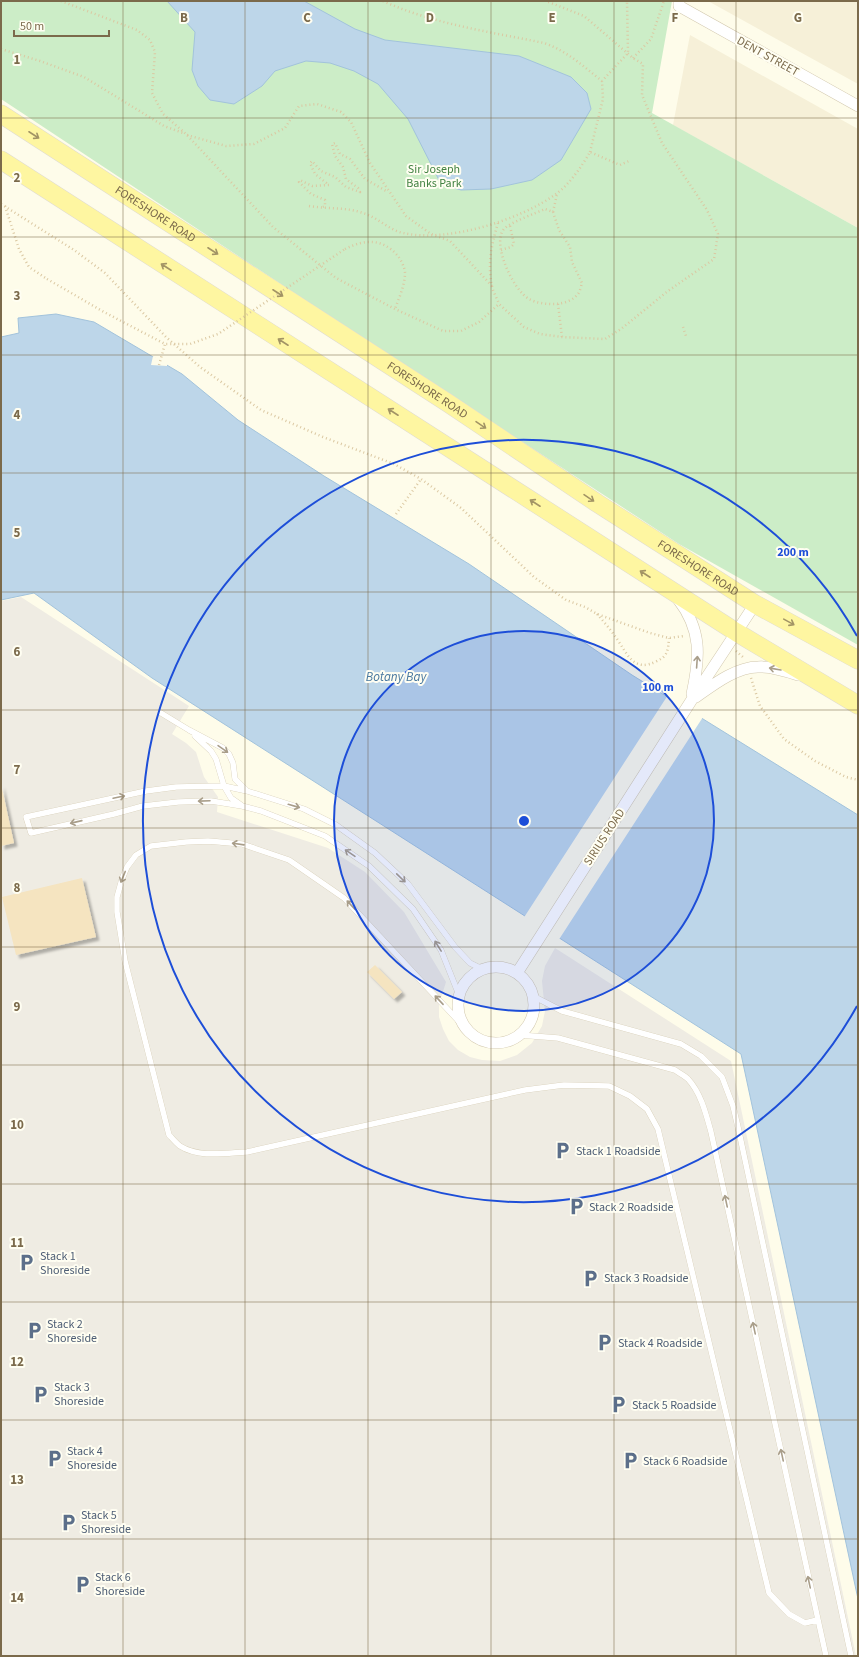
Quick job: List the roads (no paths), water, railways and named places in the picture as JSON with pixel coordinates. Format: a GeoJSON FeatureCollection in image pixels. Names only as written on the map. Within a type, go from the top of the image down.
{"type":"FeatureCollection","features":[{"type":"Feature","properties":{"kind":"main road","name":"FORESHORE ROAD"},"geometry":{"type":"LineString","coordinates":[[1,114],[448,403],[597,503],[755,604],[858,660]]}},
{"type":"Feature","properties":{"kind":"main road"},"geometry":{"type":"LineString","coordinates":[[1,160],[736,632],[858,705]]}},
{"type":"Feature","properties":{"kind":"street","name":"DENT STREET"},"geometry":{"type":"LineString","coordinates":[[679,3],[858,106]]}},
{"type":"Feature","properties":{"kind":"street","name":"SIRIUS ROAD"},"geometry":{"type":"LineString","coordinates":[[671,590],[687,611],[694,626],[697,652],[696,675],[691,701]]}},
{"type":"Feature","properties":{"kind":"street","name":"SIRIUS ROAD"},"geometry":{"type":"LineString","coordinates":[[517,973],[691,701],[755,604]]}},
{"type":"Feature","properties":{"kind":"street","name":"SIRIUS ROAD"},"geometry":{"type":"LineString","coordinates":[[691,701],[724,679],[742,670],[758,667],[793,673],[825,685]]}},
{"type":"Feature","properties":{"kind":"street"},"geometry":{"type":"LineString","coordinates":[[494,967],[506,968],[517,973],[524,979],[533,996],[534,1007],[532,1017],[527,1027],[519,1035],[509,1041],[485,1042],[474,1037],[466,1029],[460,1018],[457,1007],[459,995],[464,984],[472,975],[482,969],[494,967]]}},
{"type":"Feature","properties":{"kind":"lane"},"geometry":{"type":"LineString","coordinates":[[160,712],[189,730],[223,748],[229,754],[235,780],[247,791]]}},
{"type":"Feature","properties":{"kind":"lane"},"geometry":{"type":"LineString","coordinates":[[189,730],[211,751],[216,759],[224,786],[231,798],[242,806]]}},
{"type":"Feature","properties":{"kind":"lane"},"geometry":{"type":"LineString","coordinates":[[459,995],[441,950],[413,909],[369,866],[325,836],[261,811],[211,801],[178,802],[143,806],[31,832],[26,817],[168,788],[224,786],[247,791],[304,809],[336,825],[375,853],[408,884],[455,947],[470,963],[482,969]]}},
{"type":"Feature","properties":{"kind":"lane"},"geometry":{"type":"LineString","coordinates":[[466,1029],[344,898],[289,860],[242,844],[208,841],[170,843],[151,846],[136,855],[122,879],[117,896],[117,912],[125,960],[169,1135],[179,1146],[201,1153],[215,1154],[247,1152],[525,1090],[564,1084],[608,1086],[630,1096],[647,1109],[658,1129],[769,1593],[789,1614],[805,1623],[818,1620]]}},
{"type":"Feature","properties":{"kind":"lane"},"geometry":{"type":"LineString","coordinates":[[533,996],[562,1011],[680,1044],[701,1056],[722,1077],[733,1106],[738,1127],[851,1656]]}},
{"type":"Feature","properties":{"kind":"lane"},"geometry":{"type":"LineString","coordinates":[[519,1035],[558,1038],[675,1070],[688,1079],[696,1090],[704,1108],[711,1132],[826,1656]]}},
{"type":"Feature","properties":{"kind":"water"},"geometry":{"type":"Polygon","coordinates":[[[167,1],[304,1],[355,29],[385,40],[519,56],[571,77],[587,93],[591,109],[561,160],[532,180],[491,189],[461,190],[447,186],[439,180],[408,119],[378,84],[354,71],[330,63],[306,61],[275,71],[262,86],[234,104],[210,100],[198,86],[192,70],[195,32],[167,1]]]}},
{"type":"Feature","properties":{"kind":"water","name":"Botany Bay"},"geometry":{"type":"Polygon","coordinates":[[[56,314],[94,322],[182,374],[238,420],[324,476],[469,564],[632,675],[858,815],[858,1599],[741,1054],[152,678],[34,593],[1,600],[1,337],[19,333],[18,318],[56,314]]]}},
{"type":"Feature","properties":{"kind":"place","name":"Stack 1 Roadside"},"geometry":{"type":"Point","coordinates":[563,1151]}},
{"type":"Feature","properties":{"kind":"place","name":"Stack 2 Roadside"},"geometry":{"type":"Point","coordinates":[576,1207]}},
{"type":"Feature","properties":{"kind":"place","name":"Stack 1 Shoreside"},"geometry":{"type":"Point","coordinates":[27,1263]}},
{"type":"Feature","properties":{"kind":"place","name":"Stack 3 Roadside"},"geometry":{"type":"Point","coordinates":[591,1278]}},
{"type":"Feature","properties":{"kind":"place","name":"Stack 2 Shoreside"},"geometry":{"type":"Point","coordinates":[34,1331]}},
{"type":"Feature","properties":{"kind":"place","name":"Stack 4 Roadside"},"geometry":{"type":"Point","coordinates":[605,1343]}},
{"type":"Feature","properties":{"kind":"place","name":"Stack 3 Shoreside"},"geometry":{"type":"Point","coordinates":[41,1394]}},
{"type":"Feature","properties":{"kind":"place","name":"Stack 5 Roadside"},"geometry":{"type":"Point","coordinates":[619,1405]}},
{"type":"Feature","properties":{"kind":"place","name":"Stack 4 Shoreside"},"geometry":{"type":"Point","coordinates":[54,1458]}},
{"type":"Feature","properties":{"kind":"place","name":"Stack 6 Roadside"},"geometry":{"type":"Point","coordinates":[630,1461]}},
{"type":"Feature","properties":{"kind":"place","name":"Stack 5 Shoreside"},"geometry":{"type":"Point","coordinates":[68,1522]}},
{"type":"Feature","properties":{"kind":"place","name":"Stack 6 Shoreside"},"geometry":{"type":"Point","coordinates":[82,1584]}},
{"type":"Feature","properties":{"kind":"park label","name":"Sir Joseph Banks Park"},"geometry":{"type":"Point","coordinates":[434,176]}}]}
